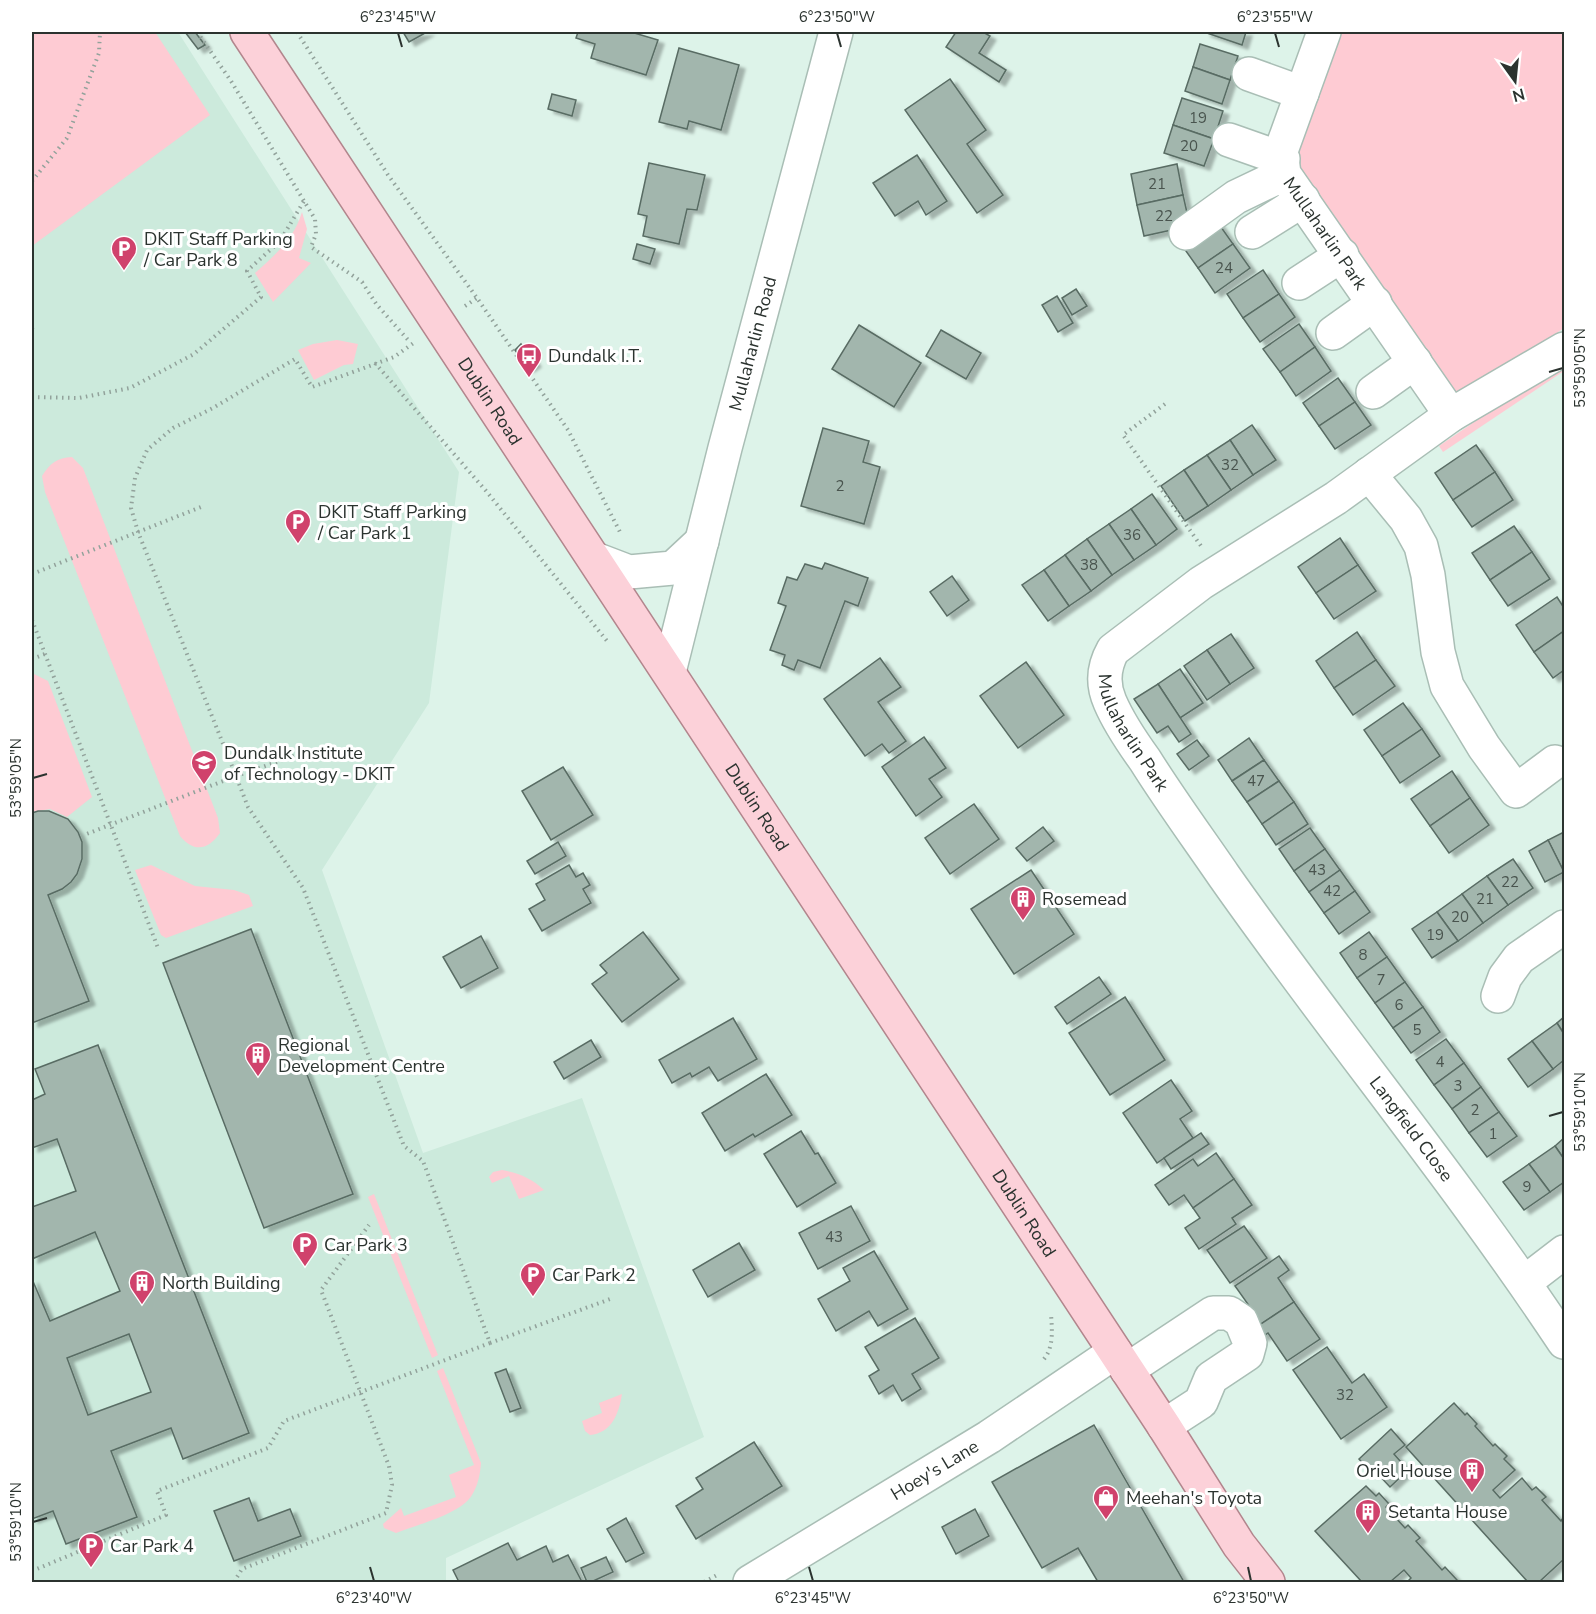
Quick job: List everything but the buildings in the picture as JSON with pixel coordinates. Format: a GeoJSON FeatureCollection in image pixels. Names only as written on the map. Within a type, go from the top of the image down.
{"type":"FeatureCollection","features":[{"type":"Feature","properties":{"kind":"main road","name":"Dublin Road"},"geometry":{"type":"LineString","coordinates":[[247,32],[1164,1426],[1239,1545],[1268,1582]]}},
{"type":"Feature","properties":{"kind":"street","name":"Mullaharlin Road"},"geometry":{"type":"LineString","coordinates":[[669,672],[690,580],[836,32]]}},
{"type":"Feature","properties":{"kind":"street","name":"Mullaharlin Park"},"geometry":{"type":"LineString","coordinates":[[1324,32],[1281,151],[1283,166],[1303,200],[1451,415]]}},
{"type":"Feature","properties":{"kind":"street"},"geometry":{"type":"LineString","coordinates":[[1249,74],[1302,93]]}},
{"type":"Feature","properties":{"kind":"street"},"geometry":{"type":"LineString","coordinates":[[1229,140],[1283,166]]}},
{"type":"Feature","properties":{"kind":"street"},"geometry":{"type":"LineString","coordinates":[[1186,233],[1283,166]]}},
{"type":"Feature","properties":{"kind":"street"},"geometry":{"type":"LineString","coordinates":[[1252,232],[1303,200]]}},
{"type":"Feature","properties":{"kind":"street"},"geometry":{"type":"LineString","coordinates":[[1299,284],[1341,255]]}},
{"type":"Feature","properties":{"kind":"street"},"geometry":{"type":"LineString","coordinates":[[1333,333],[1375,303]]}},
{"type":"Feature","properties":{"kind":"street","name":"Mullaharlin Park"},"geometry":{"type":"LineString","coordinates":[[1298,978],[1166,793],[1124,728],[1109,700],[1105,679],[1106,663],[1113,650],[1201,583],[1336,498],[1451,415],[1564,349]]}},
{"type":"Feature","properties":{"kind":"street"},"geometry":{"type":"LineString","coordinates":[[1372,392],[1415,362]]}},
{"type":"Feature","properties":{"kind":"street"},"geometry":{"type":"LineString","coordinates":[[1369,474],[1406,519],[1421,546],[1428,575],[1438,652],[1447,686],[1485,747],[1516,791],[1555,762]]}},
{"type":"Feature","properties":{"kind":"street"},"geometry":{"type":"LineString","coordinates":[[595,559],[629,572],[673,568],[702,541]]}},
{"type":"Feature","properties":{"kind":"street"},"geometry":{"type":"LineString","coordinates":[[1498,996],[1504,977],[1519,958],[1564,927]]}},
{"type":"Feature","properties":{"kind":"street","name":"Langfield Close"},"geometry":{"type":"LineString","coordinates":[[1298,978],[1524,1282],[1564,1342]]}},
{"type":"Feature","properties":{"kind":"street"},"geometry":{"type":"LineString","coordinates":[[1524,1282],[1564,1252]]}},
{"type":"Feature","properties":{"kind":"street","name":"Hoey's Lane"},"geometry":{"type":"LineString","coordinates":[[736,1577],[989,1437],[1120,1361],[1213,1313],[1229,1313],[1241,1321],[1250,1343],[1247,1354],[1211,1378],[1200,1402],[1164,1426]]}},
{"type":"Feature","properties":{"kind":"path"},"geometry":{"type":"LineString","coordinates":[[32,181],[67,138],[99,54],[100,32]]}},
{"type":"Feature","properties":{"kind":"path"},"geometry":{"type":"LineString","coordinates":[[197,32],[231,81],[315,219],[316,234],[311,247],[362,282],[377,305],[411,344]]}},
{"type":"Feature","properties":{"kind":"path"},"geometry":{"type":"LineString","coordinates":[[297,32],[388,175],[568,430],[624,538]]}},
{"type":"Feature","properties":{"kind":"path"},"geometry":{"type":"LineString","coordinates":[[32,397],[79,398],[130,388],[194,354],[261,297],[247,271],[280,241],[304,201]]}},
{"type":"Feature","properties":{"kind":"path"},"geometry":{"type":"LineString","coordinates":[[477,298],[394,357],[312,387],[296,359],[213,408],[173,428],[147,450],[135,478],[131,508],[138,532],[249,807],[303,888],[404,1146],[423,1161],[490,1343]]}},
{"type":"Feature","properties":{"kind":"path"},"geometry":{"type":"LineString","coordinates":[[375,363],[487,492],[604,639],[610,643]]}},
{"type":"Feature","properties":{"kind":"path"},"geometry":{"type":"LineString","coordinates":[[1165,404],[1123,435],[1220,572]]}},
{"type":"Feature","properties":{"kind":"path"},"geometry":{"type":"LineString","coordinates":[[32,574],[201,507]]}},
{"type":"Feature","properties":{"kind":"path"},"geometry":{"type":"LineString","coordinates":[[32,620],[158,948]]}},
{"type":"Feature","properties":{"kind":"path"},"geometry":{"type":"LineString","coordinates":[[32,660],[45,654]]}},
{"type":"Feature","properties":{"kind":"path"},"geometry":{"type":"LineString","coordinates":[[84,835],[294,756]]}},
{"type":"Feature","properties":{"kind":"path"},"geometry":{"type":"LineString","coordinates":[[234,1582],[242,1569],[386,1513],[392,1485],[389,1466],[321,1290],[369,1225]]}},
{"type":"Feature","properties":{"kind":"path"},"geometry":{"type":"LineString","coordinates":[[32,1570],[166,1515],[157,1491],[268,1448],[284,1421],[613,1298]]}},
{"type":"Feature","properties":{"kind":"path"},"geometry":{"type":"LineString","coordinates":[[1042,1362],[1049,1353],[1052,1330],[1051,1313]]}},
{"type":"Feature","properties":{"kind":"path"},"geometry":{"type":"LineString","coordinates":[[704,1582],[736,1577]]}},
{"type":"Feature","properties":{"kind":"shaded area","name":"Dundalk Institute of Technology - DKIT"},"geometry":{"type":"Polygon","coordinates":[[[32,32],[178,32],[459,472],[429,703],[322,870],[423,1153],[582,1098],[704,1437],[446,1558],[446,1581],[444,1582],[32,1582],[32,32]]]}},
{"type":"Feature","properties":{"kind":"shaded area"},"geometry":{"type":"Polygon","coordinates":[[[32,32],[155,32],[210,115],[32,246],[32,32]]]}},
{"type":"Feature","properties":{"kind":"shaded area"},"geometry":{"type":"Polygon","coordinates":[[[1337,32],[1564,32],[1564,328],[1475,389],[1460,394],[1451,392],[1296,170],[1298,144],[1337,32]]]}},
{"type":"Feature","properties":{"kind":"shaded area"},"geometry":{"type":"Polygon","coordinates":[[[302,212],[307,229],[299,258],[311,263],[273,302],[255,273],[289,238],[302,212]]]}},
{"type":"Feature","properties":{"kind":"shaded area"},"geometry":{"type":"Polygon","coordinates":[[[337,340],[358,344],[353,364],[344,365],[314,380],[298,350],[313,344],[337,340]]]}},
{"type":"Feature","properties":{"kind":"shaded area"},"geometry":{"type":"Polygon","coordinates":[[[1564,361],[1564,371],[1443,452],[1439,446],[1564,361]]]}},
{"type":"Feature","properties":{"kind":"shaded area"},"geometry":{"type":"Polygon","coordinates":[[[72,457],[83,468],[218,818],[220,833],[206,846],[190,845],[180,836],[45,492],[42,476],[45,471],[58,460],[72,457]]]}},
{"type":"Feature","properties":{"kind":"shaded area"},"geometry":{"type":"Polygon","coordinates":[[[32,673],[48,681],[92,797],[67,817],[50,809],[32,812],[32,673]]]}},
{"type":"Feature","properties":{"kind":"shaded area"},"geometry":{"type":"Polygon","coordinates":[[[151,865],[195,886],[234,890],[249,895],[253,906],[166,938],[161,935],[135,870],[151,865]]]}},
{"type":"Feature","properties":{"kind":"shaded area"},"geometry":{"type":"Polygon","coordinates":[[[502,1170],[524,1177],[544,1190],[519,1199],[509,1176],[492,1183],[489,1177],[493,1172],[502,1170]]]}},
{"type":"Feature","properties":{"kind":"shaded area"},"geometry":{"type":"Polygon","coordinates":[[[374,1194],[438,1355],[432,1358],[368,1197],[374,1194]]]}},
{"type":"Feature","properties":{"kind":"shaded area"},"geometry":{"type":"Polygon","coordinates":[[[443,1368],[481,1463],[478,1480],[472,1495],[458,1508],[396,1533],[384,1528],[383,1524],[401,1508],[404,1516],[456,1497],[449,1475],[474,1465],[437,1371],[443,1368]]]}},
{"type":"Feature","properties":{"kind":"shaded area"},"geometry":{"type":"Polygon","coordinates":[[[622,1394],[619,1408],[609,1426],[590,1435],[585,1431],[582,1421],[602,1413],[599,1403],[622,1394]]]}},
{"type":"Feature","properties":{"kind":"place","name":"DKIT Staff Parking / Car Park 8"},"geometry":{"type":"Point","coordinates":[124,272]}},
{"type":"Feature","properties":{"kind":"place","name":"Dundalk I.T."},"geometry":{"type":"Point","coordinates":[529,379]}},
{"type":"Feature","properties":{"kind":"place","name":"DKIT Staff Parking / Car Park 1"},"geometry":{"type":"Point","coordinates":[298,545]}},
{"type":"Feature","properties":{"kind":"place","name":"Dundalk Institute of Technology - DKIT"},"geometry":{"type":"Point","coordinates":[204,786]}},
{"type":"Feature","properties":{"kind":"place","name":"Rosemead"},"geometry":{"type":"Point","coordinates":[1023,922]}},
{"type":"Feature","properties":{"kind":"place","name":"Regional Development Centre"},"geometry":{"type":"Point","coordinates":[258,1078]}},
{"type":"Feature","properties":{"kind":"place","name":"Car Park 3"},"geometry":{"type":"Point","coordinates":[305,1268]}},
{"type":"Feature","properties":{"kind":"place","name":"Car Park 2"},"geometry":{"type":"Point","coordinates":[533,1298]}},
{"type":"Feature","properties":{"kind":"place","name":"North Building"},"geometry":{"type":"Point","coordinates":[142,1306]}},
{"type":"Feature","properties":{"kind":"place","name":"Oriel House"},"geometry":{"type":"Point","coordinates":[1472,1494]}},
{"type":"Feature","properties":{"kind":"place","name":"Meehan's Toyota"},"geometry":{"type":"Point","coordinates":[1106,1521]}},
{"type":"Feature","properties":{"kind":"place","name":"Setanta House"},"geometry":{"type":"Point","coordinates":[1368,1535]}},
{"type":"Feature","properties":{"kind":"place","name":"Car Park 4"},"geometry":{"type":"Point","coordinates":[91,1569]}}]}
